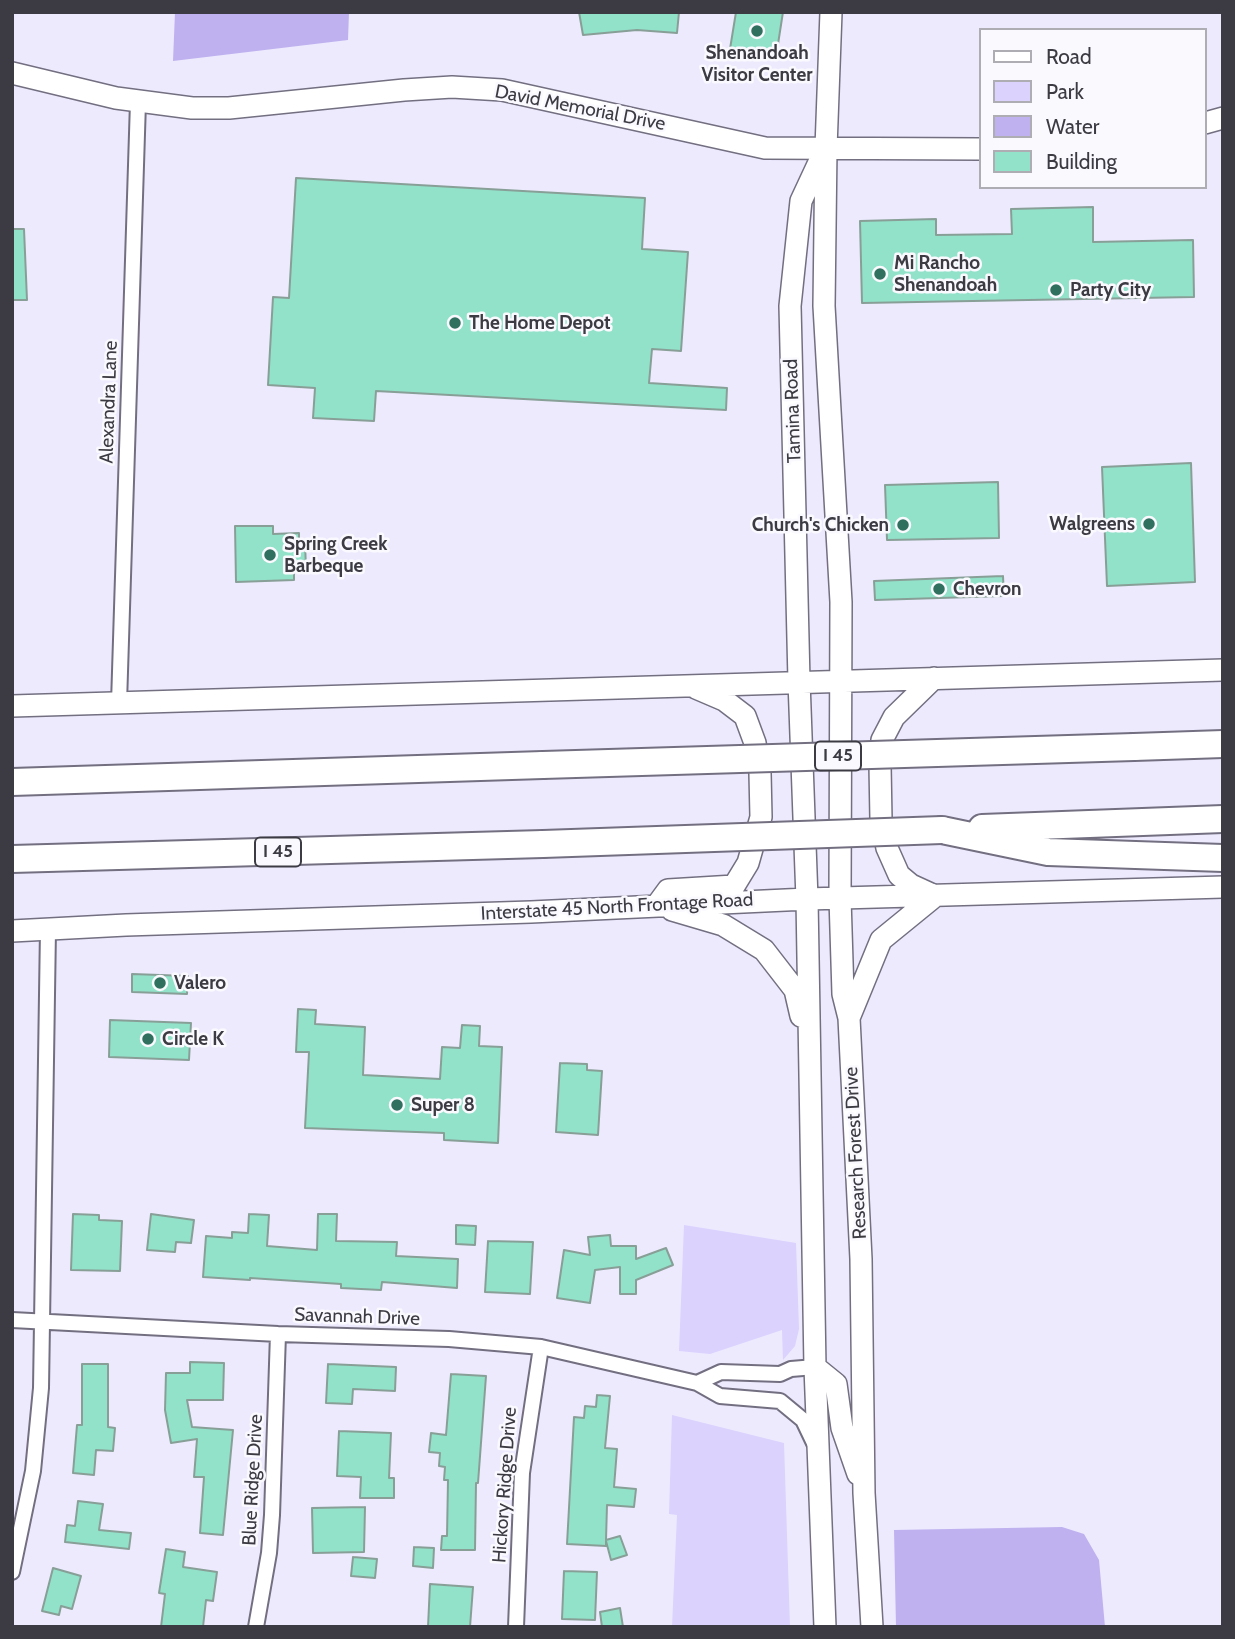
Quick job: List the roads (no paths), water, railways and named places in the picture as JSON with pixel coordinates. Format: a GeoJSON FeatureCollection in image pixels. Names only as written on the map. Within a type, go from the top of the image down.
{"type":"FeatureCollection","features":[{"type":"Feature","properties":{"kind":"highway","name":"I 45"},"geometry":{"type":"LineString","coordinates":[[12,782],[1223,744]]}},
{"type":"Feature","properties":{"kind":"highway","name":"I 45"},"geometry":{"type":"LineString","coordinates":[[12,859],[543,844],[1223,819]]}},
{"type":"Feature","properties":{"kind":"highway"},"geometry":{"type":"LineString","coordinates":[[942,830],[1048,852],[1223,858]]}},
{"type":"Feature","properties":{"kind":"main road","name":"Tamina Road"},"geometry":{"type":"LineString","coordinates":[[831,12],[825,148],[824,306],[841,602],[841,680]]}},
{"type":"Feature","properties":{"kind":"main road","name":"David Memorial Drive"},"geometry":{"type":"LineString","coordinates":[[12,73],[138,102],[192,108],[229,108],[452,87],[502,90],[765,148],[979,149]]}},
{"type":"Feature","properties":{"kind":"main road","name":"Tamina Road"},"geometry":{"type":"LineString","coordinates":[[799,681],[790,306],[801,201],[825,148]]}},
{"type":"Feature","properties":{"kind":"main road"},"geometry":{"type":"LineString","coordinates":[[12,706],[1223,670]]}},
{"type":"Feature","properties":{"kind":"main road"},"geometry":{"type":"LineString","coordinates":[[849,1018],[881,940],[935,896],[899,876],[887,848],[881,820],[880,765],[882,740],[894,717],[934,678]]}},
{"type":"Feature","properties":{"kind":"main road","name":"Research Forest Drive"},"geometry":{"type":"LineString","coordinates":[[841,680],[840,898],[843,994],[849,1018],[861,1259],[864,1493],[872,1627]]}},
{"type":"Feature","properties":{"kind":"main road"},"geometry":{"type":"LineString","coordinates":[[799,681],[807,899],[815,1367],[825,1627]]}},
{"type":"Feature","properties":{"kind":"main road"},"geometry":{"type":"LineString","coordinates":[[690,686],[724,700],[745,716],[755,743],[760,773],[761,817],[748,863],[734,886],[667,890],[657,905],[723,925],[764,950],[795,990],[809,1049]]}},
{"type":"Feature","properties":{"kind":"main road","name":"Interstate 45 North Frontage Road"},"geometry":{"type":"LineString","coordinates":[[12,931],[807,899],[1223,887]]}},
{"type":"Feature","properties":{"kind":"main road"},"geometry":{"type":"LineString","coordinates":[[815,1367],[836,1384],[842,1428],[864,1493]]}},
{"type":"Feature","properties":{"kind":"street","name":"Alexandra Lane"},"geometry":{"type":"LineString","coordinates":[[119,703],[138,102]]}},
{"type":"Feature","properties":{"kind":"street"},"geometry":{"type":"LineString","coordinates":[[12,1572],[27,1510],[36,1450],[41,1388],[48,929]]}},
{"type":"Feature","properties":{"kind":"street","name":"Savannah Drive"},"geometry":{"type":"LineString","coordinates":[[12,1320],[278,1334],[460,1340],[541,1347],[696,1383],[720,1396],[780,1401],[803,1420],[818,1452]]}},
{"type":"Feature","properties":{"kind":"street","name":"Blue Ridge Drive"},"geometry":{"type":"LineString","coordinates":[[256,1627],[269,1553],[272,1515],[278,1334]]}},
{"type":"Feature","properties":{"kind":"street","name":"Hickory Ridge Drive"},"geometry":{"type":"LineString","coordinates":[[516,1627],[522,1473],[541,1347]]}},
{"type":"Feature","properties":{"kind":"street"},"geometry":{"type":"LineString","coordinates":[[696,1383],[721,1372],[780,1374],[792,1369],[815,1367]]}},
{"type":"Feature","properties":{"kind":"water"},"geometry":{"type":"Polygon","coordinates":[[[175,12],[349,12],[348,40],[173,61],[175,12]]]}},
{"type":"Feature","properties":{"kind":"water"},"geometry":{"type":"Polygon","coordinates":[[[1062,1527],[1084,1534],[1099,1560],[1105,1627],[896,1627],[894,1530],[1062,1527]]]}},
{"type":"Feature","properties":{"kind":"place","name":"Shenandoah Visitor Center"},"geometry":{"type":"Point","coordinates":[757,31]}},
{"type":"Feature","properties":{"kind":"place","name":"Mi Rancho Shenandoah"},"geometry":{"type":"Point","coordinates":[880,274]}},
{"type":"Feature","properties":{"kind":"place","name":"Party City"},"geometry":{"type":"Point","coordinates":[1056,290]}},
{"type":"Feature","properties":{"kind":"place","name":"The Home Depot"},"geometry":{"type":"Point","coordinates":[455,323]}},
{"type":"Feature","properties":{"kind":"place","name":"Walgreens"},"geometry":{"type":"Point","coordinates":[1149,524]}},
{"type":"Feature","properties":{"kind":"place","name":"Church's Chicken"},"geometry":{"type":"Point","coordinates":[903,525]}},
{"type":"Feature","properties":{"kind":"place","name":"Spring Creek Barbeque"},"geometry":{"type":"Point","coordinates":[270,555]}},
{"type":"Feature","properties":{"kind":"place","name":"Chevron"},"geometry":{"type":"Point","coordinates":[939,589]}},
{"type":"Feature","properties":{"kind":"place","name":"Valero"},"geometry":{"type":"Point","coordinates":[160,983]}},
{"type":"Feature","properties":{"kind":"place","name":"Circle K"},"geometry":{"type":"Point","coordinates":[148,1039]}},
{"type":"Feature","properties":{"kind":"place","name":"Super 8"},"geometry":{"type":"Point","coordinates":[397,1105]}}]}
